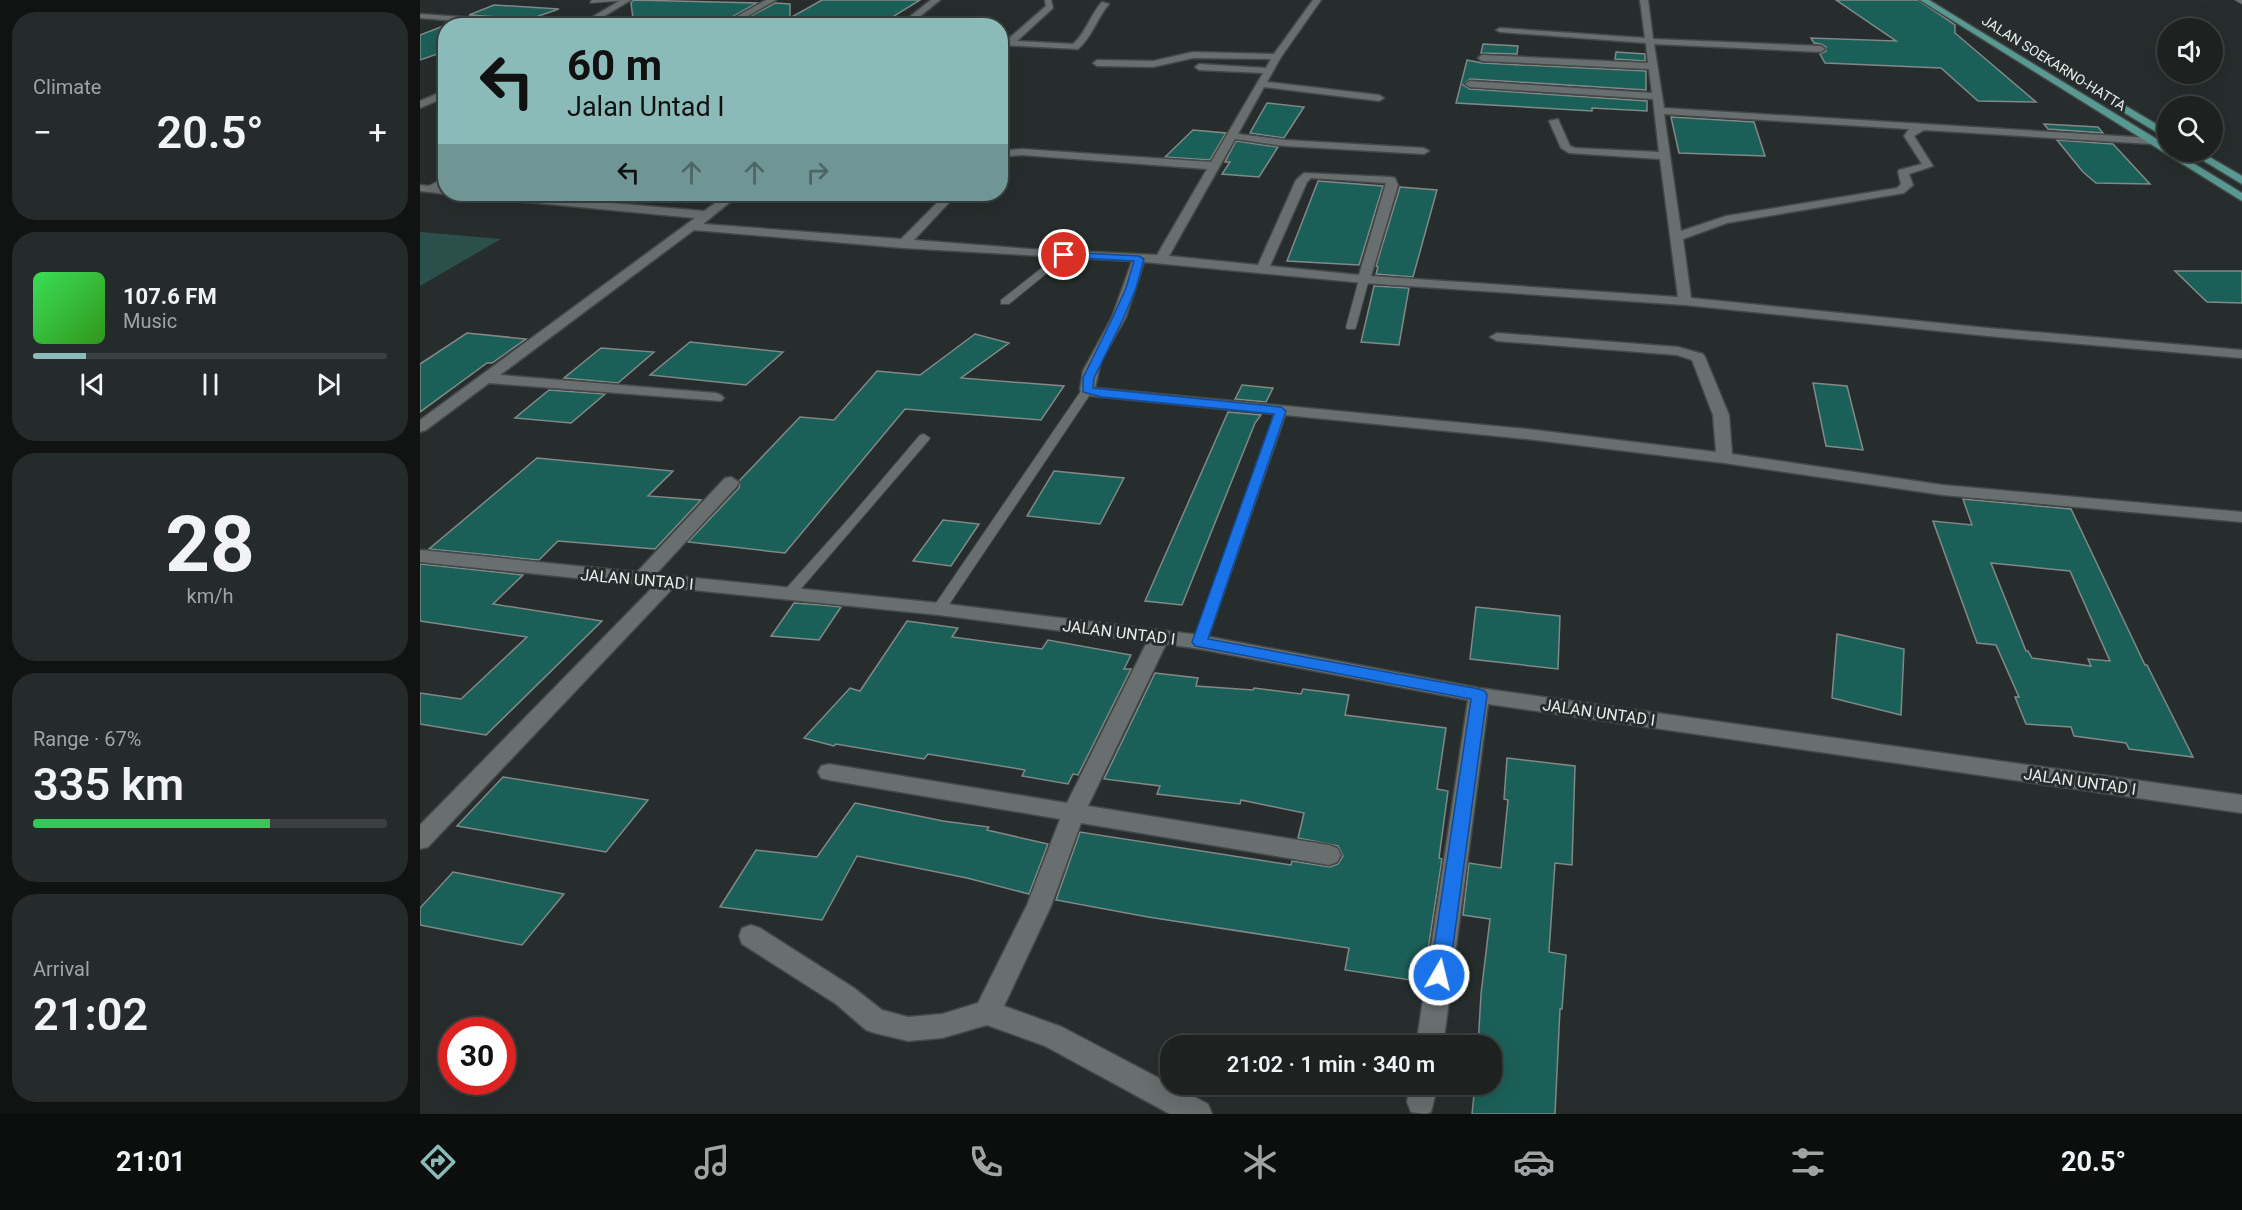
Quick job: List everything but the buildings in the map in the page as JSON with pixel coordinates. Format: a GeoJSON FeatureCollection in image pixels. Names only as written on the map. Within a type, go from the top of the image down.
{"type":"FeatureCollection","features":[{"type":"Feature","properties":{"kind":"main road","name":"JALAN SOEKARNO-HATTA"},"geometry":{"type":"LineString","coordinates":[[1924,0],[2157,145]]}},
{"type":"Feature","properties":{"kind":"main road","name":"JALAN SOEKARNO-HATTA"},"geometry":{"type":"LineString","coordinates":[[2109,100],[2157,129]]}},
{"type":"Feature","properties":{"kind":"main road","name":"JALAN SOEKARNO-HATTA"},"geometry":{"type":"LineString","coordinates":[[2185,162],[2242,198]]}},
{"type":"Feature","properties":{"kind":"main road"},"geometry":{"type":"LineString","coordinates":[[2211,162],[2242,181]]}},
{"type":"Feature","properties":{"kind":"street"},"geometry":{"type":"LineString","coordinates":[[594,18],[627,0]]}},
{"type":"Feature","properties":{"kind":"street"},"geometry":{"type":"LineString","coordinates":[[738,18],[772,0]]}},
{"type":"Feature","properties":{"kind":"street"},"geometry":{"type":"LineString","coordinates":[[912,18],[936,0]]}},
{"type":"Feature","properties":{"kind":"street"},"geometry":{"type":"LineString","coordinates":[[1161,259],[1277,57],[1317,0]]}},
{"type":"Feature","properties":{"kind":"street"},"geometry":{"type":"LineString","coordinates":[[1644,0],[1656,96],[1661,111],[1685,301]]}},
{"type":"Feature","properties":{"kind":"street"},"geometry":{"type":"LineString","coordinates":[[1008,41],[1044,13],[1050,6],[1048,2]]}},
{"type":"Feature","properties":{"kind":"street"},"geometry":{"type":"LineString","coordinates":[[1008,43],[1075,46],[1081,43],[1096,11],[1105,4]]}},
{"type":"Feature","properties":{"kind":"street"},"geometry":{"type":"LineString","coordinates":[[420,16],[448,18]]}},
{"type":"Feature","properties":{"kind":"street"},"geometry":{"type":"LineString","coordinates":[[1500,30],[1650,41],[1821,49]]}},
{"type":"Feature","properties":{"kind":"street"},"geometry":{"type":"LineString","coordinates":[[1158,64],[1193,55],[1277,57]]}},
{"type":"Feature","properties":{"kind":"street"},"geometry":{"type":"LineString","coordinates":[[1482,58],[1652,66]]}},
{"type":"Feature","properties":{"kind":"street"},"geometry":{"type":"LineString","coordinates":[[1097,63],[1158,64],[1269,71]]}},
{"type":"Feature","properties":{"kind":"street"},"geometry":{"type":"LineString","coordinates":[[1262,84],[1379,98]]}},
{"type":"Feature","properties":{"kind":"street"},"geometry":{"type":"LineString","coordinates":[[1470,84],[1656,96]]}},
{"type":"Feature","properties":{"kind":"street"},"geometry":{"type":"LineString","coordinates":[[420,105],[438,97]]}},
{"type":"Feature","properties":{"kind":"street"},"geometry":{"type":"LineString","coordinates":[[1661,111],[2151,141]]}},
{"type":"Feature","properties":{"kind":"street"},"geometry":{"type":"LineString","coordinates":[[1554,121],[1566,148],[1573,151],[1666,156]]}},
{"type":"Feature","properties":{"kind":"street"},"geometry":{"type":"LineString","coordinates":[[1677,237],[1697,228],[1726,220],[1900,191],[1907,185],[1904,171],[1928,166],[1909,136],[1914,130],[1926,126]]}},
{"type":"Feature","properties":{"kind":"street"},"geometry":{"type":"LineString","coordinates":[[1232,136],[1286,143],[1424,151]]}},
{"type":"Feature","properties":{"kind":"street"},"geometry":{"type":"LineString","coordinates":[[1008,153],[1022,152],[1216,166]]}},
{"type":"Feature","properties":{"kind":"street"},"geometry":{"type":"LineString","coordinates":[[1262,270],[1302,180],[1308,175],[1391,180],[1392,185],[1364,279]]}},
{"type":"Feature","properties":{"kind":"street"},"geometry":{"type":"LineString","coordinates":[[423,189],[438,190]]}},
{"type":"Feature","properties":{"kind":"street"},"geometry":{"type":"LineString","coordinates":[[552,201],[705,215]]}},
{"type":"Feature","properties":{"kind":"street"},"geometry":{"type":"LineString","coordinates":[[420,427],[725,201]]}},
{"type":"Feature","properties":{"kind":"street"},"geometry":{"type":"LineString","coordinates":[[903,244],[945,201]]}},
{"type":"Feature","properties":{"kind":"street"},"geometry":{"type":"LineString","coordinates":[[689,226],[903,244],[1161,259],[1364,279],[1685,301],[1988,332],[2242,354]]}},
{"type":"Feature","properties":{"kind":"street"},"geometry":{"type":"LineString","coordinates":[[1139,259],[1131,288],[1088,378],[1087,390],[1102,394],[1527,434],[1724,458],[1943,490],[2242,517]]}},
{"type":"Feature","properties":{"kind":"street"},"geometry":{"type":"LineString","coordinates":[[1497,337],[1678,351],[1698,357],[1721,415],[1724,458]]}},
{"type":"Feature","properties":{"kind":"street"},"geometry":{"type":"LineString","coordinates":[[486,378],[597,390],[716,398]]}},
{"type":"Feature","properties":{"kind":"street"},"geometry":{"type":"LineString","coordinates":[[640,580],[731,482]]}},
{"type":"Feature","properties":{"kind":"street","name":"JALAN UNTAD I"},"geometry":{"type":"LineString","coordinates":[[420,556],[939,609],[1200,642],[1479,695],[2242,804]]}},
{"type":"Feature","properties":{"kind":"street"},"geometry":{"type":"LineString","coordinates":[[420,840],[669,581]]}},
{"type":"Feature","properties":{"kind":"street"},"geometry":{"type":"LineString","coordinates":[[987,1013],[1040,906],[1074,812],[1159,638]]}},
{"type":"Feature","properties":{"kind":"street"},"geometry":{"type":"LineString","coordinates":[[1431,1035],[1479,695]]}},
{"type":"Feature","properties":{"kind":"street"},"geometry":{"type":"LineString","coordinates":[[829,772],[1329,855]]}},
{"type":"Feature","properties":{"kind":"street"},"geometry":{"type":"LineString","coordinates":[[751,936],[845,996],[875,1021],[908,1029],[942,1026],[987,1013],[1053,1036],[1197,1114]]}},
{"type":"Feature","properties":{"kind":"lane"},"geometry":{"type":"LineString","coordinates":[[592,2],[627,0]]}},
{"type":"Feature","properties":{"kind":"lane"},"geometry":{"type":"LineString","coordinates":[[423,189],[438,182]]}},
{"type":"Feature","properties":{"kind":"lane"},"geometry":{"type":"LineString","coordinates":[[1005,302],[1064,255]]}},
{"type":"Feature","properties":{"kind":"lane"},"geometry":{"type":"LineString","coordinates":[[1351,327],[1364,279]]}},
{"type":"Feature","properties":{"kind":"lane"},"geometry":{"type":"LineString","coordinates":[[939,609],[1087,390]]}},
{"type":"Feature","properties":{"kind":"lane"},"geometry":{"type":"LineString","coordinates":[[1200,642],[1281,411]]}},
{"type":"Feature","properties":{"kind":"lane"},"geometry":{"type":"LineString","coordinates":[[789,595],[924,438]]}},
{"type":"Feature","properties":{"kind":"green space"},"geometry":{"type":"Polygon","coordinates":[[[420,232],[501,239],[420,286],[420,232]]]}},
{"type":"Feature","properties":{"kind":"route"},"geometry":{"type":"LineString","coordinates":[[1064,255],[1139,259],[1131,288],[1088,378],[1087,390],[1147,399],[1212,403],[1281,411],[1200,642],[1479,695],[1439,975]]}}]}
